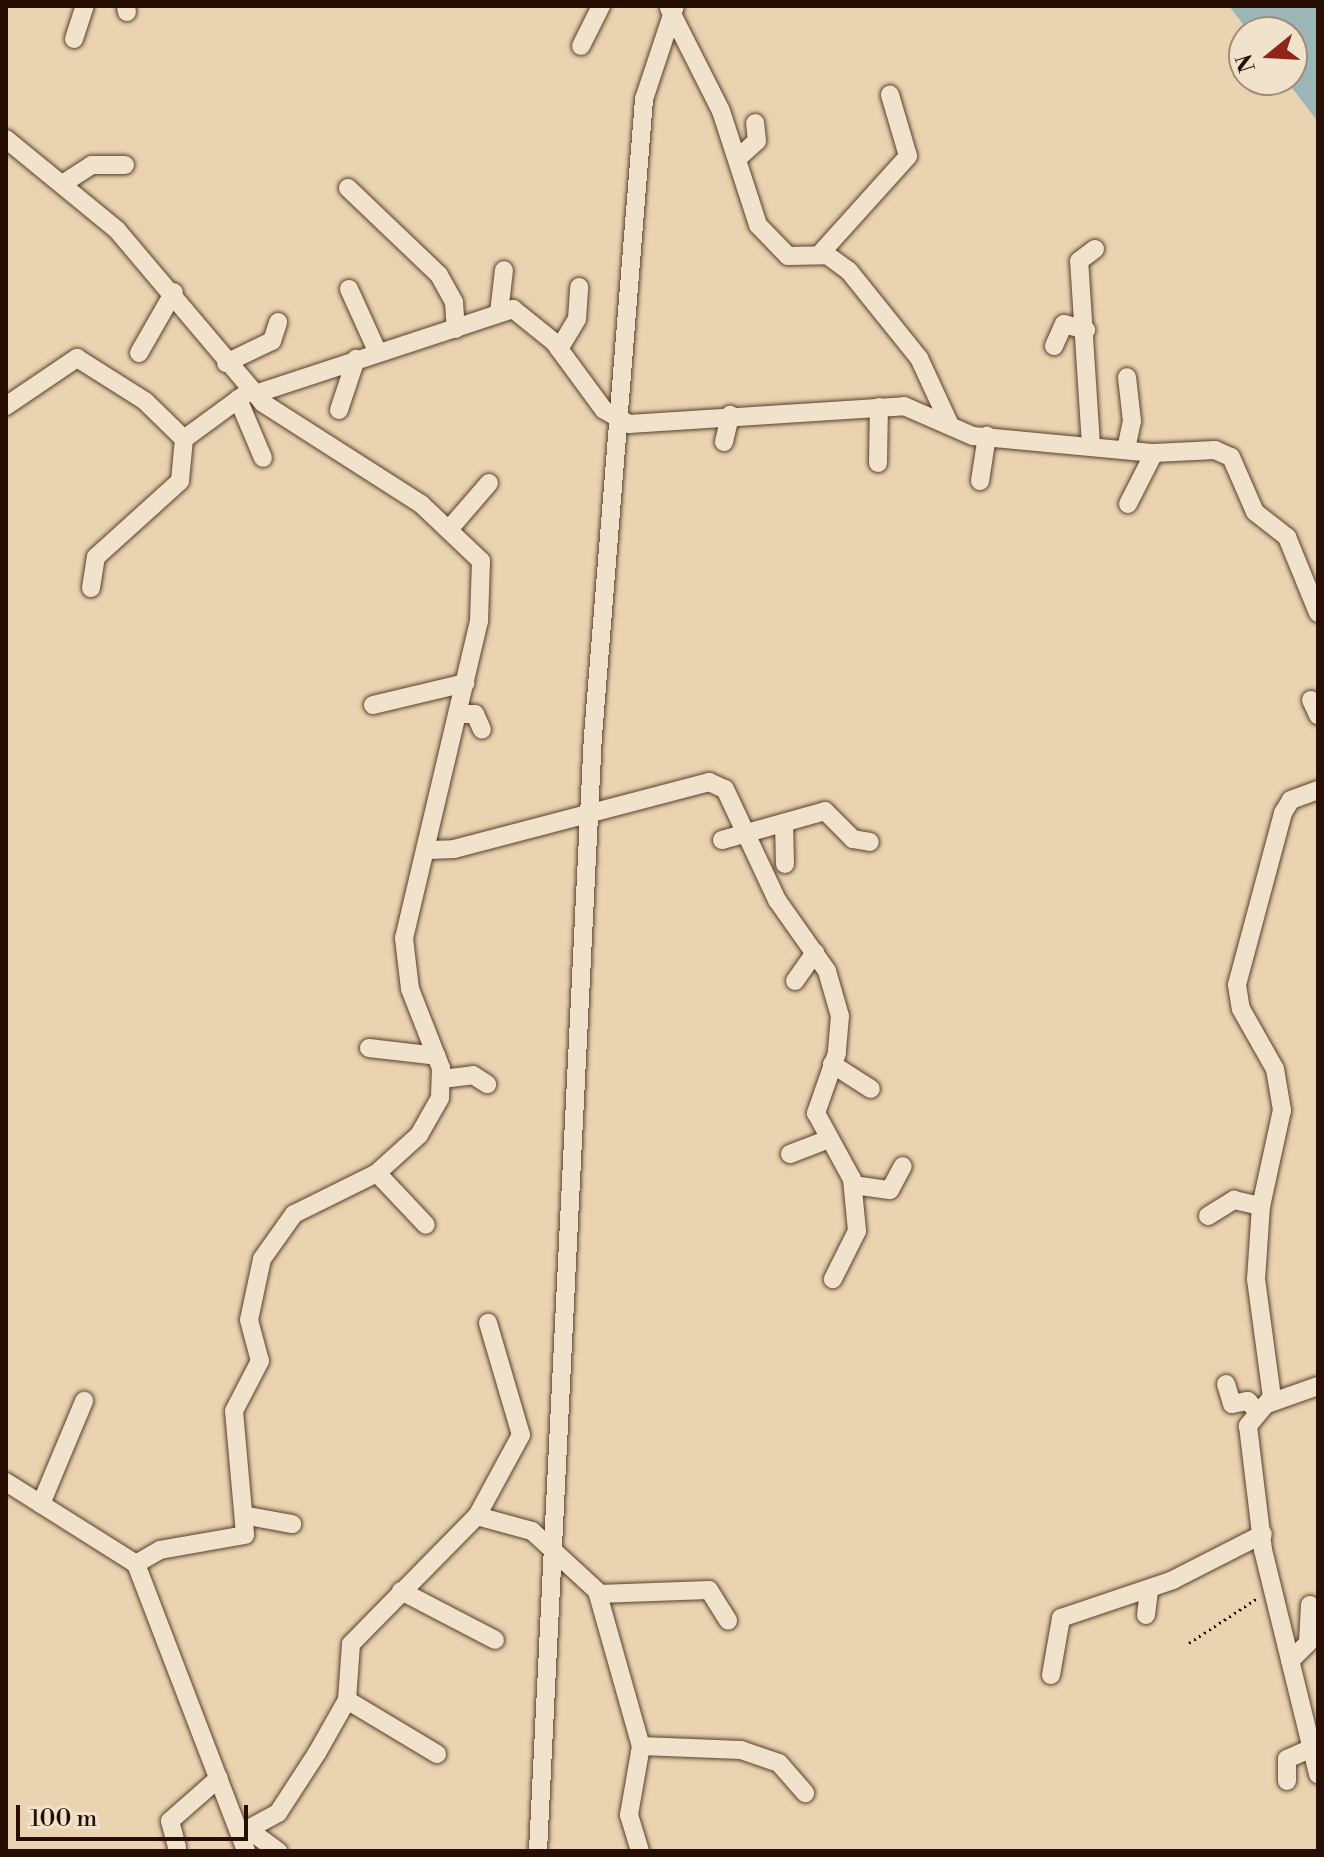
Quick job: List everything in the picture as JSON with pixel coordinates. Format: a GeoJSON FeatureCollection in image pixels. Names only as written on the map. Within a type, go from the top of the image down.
{"type":"FeatureCollection","features":[{"type":"Feature","properties":{"kind":"street"},"geometry":{"type":"LineString","coordinates":[[74,39],[85,6]]}},
{"type":"Feature","properties":{"kind":"street"},"geometry":{"type":"LineString","coordinates":[[581,46],[601,6]]}},
{"type":"Feature","properties":{"kind":"street"},"geometry":{"type":"LineString","coordinates":[[672,9],[738,158],[751,211],[775,247],[788,256],[819,255],[849,271],[912,348],[950,425]]}},
{"type":"Feature","properties":{"kind":"street"},"geometry":{"type":"LineString","coordinates":[[538,1851],[590,812],[618,419],[644,99],[672,9]]}},
{"type":"Feature","properties":{"kind":"street"},"geometry":{"type":"LineString","coordinates":[[819,255],[908,156],[890,95]]}},
{"type":"Feature","properties":{"kind":"street"},"geometry":{"type":"LineString","coordinates":[[738,158],[757,141],[755,123]]}},
{"type":"Feature","properties":{"kind":"street"},"geometry":{"type":"LineString","coordinates":[[8,144],[64,183],[174,292],[248,394],[451,527],[481,561],[479,621],[429,850],[404,938],[404,967],[437,1056],[442,1079],[419,1135],[377,1173],[294,1214],[262,1259],[249,1320],[260,1361],[234,1411],[248,1516],[237,1540],[160,1550],[136,1564]]}},
{"type":"Feature","properties":{"kind":"street"},"geometry":{"type":"LineString","coordinates":[[64,183],[92,165],[125,165]]}},
{"type":"Feature","properties":{"kind":"street"},"geometry":{"type":"LineString","coordinates":[[348,188],[439,275],[454,302],[456,329]]}},
{"type":"Feature","properties":{"kind":"street"},"geometry":{"type":"LineString","coordinates":[[1091,445],[1086,330],[1079,261],[1095,249]]}},
{"type":"Feature","properties":{"kind":"street"},"geometry":{"type":"LineString","coordinates":[[499,313],[504,270]]}},
{"type":"Feature","properties":{"kind":"street"},"geometry":{"type":"LineString","coordinates":[[559,349],[577,319],[579,287]]}},
{"type":"Feature","properties":{"kind":"street"},"geometry":{"type":"LineString","coordinates":[[349,289],[378,353]]}},
{"type":"Feature","properties":{"kind":"street"},"geometry":{"type":"LineString","coordinates":[[139,353],[174,292]]}},
{"type":"Feature","properties":{"kind":"street"},"geometry":{"type":"LineString","coordinates":[[91,588],[96,557],[180,481],[184,439],[248,394],[499,313],[522,312],[559,349],[595,401],[618,419],[645,426],[730,415],[915,408],[950,425],[987,436],[1154,453],[1215,450],[1231,457],[1246,501],[1287,537],[1318,613]]}},
{"type":"Feature","properties":{"kind":"street"},"geometry":{"type":"LineString","coordinates":[[226,363],[272,341],[278,322]]}},
{"type":"Feature","properties":{"kind":"street"},"geometry":{"type":"LineString","coordinates":[[1054,346],[1064,324],[1086,330]]}},
{"type":"Feature","properties":{"kind":"street"},"geometry":{"type":"LineString","coordinates":[[6,406],[77,358],[145,401],[184,439]]}},
{"type":"Feature","properties":{"kind":"street"},"geometry":{"type":"LineString","coordinates":[[339,410],[356,359]]}},
{"type":"Feature","properties":{"kind":"street"},"geometry":{"type":"LineString","coordinates":[[1126,449],[1132,421],[1127,377]]}},
{"type":"Feature","properties":{"kind":"street"},"geometry":{"type":"LineString","coordinates":[[248,394],[263,458]]}},
{"type":"Feature","properties":{"kind":"street"},"geometry":{"type":"LineString","coordinates":[[878,463],[879,407]]}},
{"type":"Feature","properties":{"kind":"street"},"geometry":{"type":"LineString","coordinates":[[724,442],[730,415]]}},
{"type":"Feature","properties":{"kind":"street"},"geometry":{"type":"LineString","coordinates":[[980,481],[987,436]]}},
{"type":"Feature","properties":{"kind":"street"},"geometry":{"type":"LineString","coordinates":[[1128,504],[1154,453]]}},
{"type":"Feature","properties":{"kind":"street"},"geometry":{"type":"LineString","coordinates":[[451,527],[489,483]]}},
{"type":"Feature","properties":{"kind":"street"},"geometry":{"type":"LineString","coordinates":[[373,705],[465,683]]}},
{"type":"Feature","properties":{"kind":"street"},"geometry":{"type":"LineString","coordinates":[[459,714],[475,714],[482,730]]}},
{"type":"Feature","properties":{"kind":"street"},"geometry":{"type":"LineString","coordinates":[[429,850],[713,782],[725,789],[749,834],[777,900],[815,952],[840,1016],[832,1064],[816,1113],[827,1140],[853,1185],[857,1231],[833,1279]]}},
{"type":"Feature","properties":{"kind":"street"},"geometry":{"type":"LineString","coordinates":[[1262,1408],[1256,1279],[1261,1206],[1282,1110],[1275,1069],[1241,1009],[1237,985],[1283,813],[1291,800],[1318,790]]}},
{"type":"Feature","properties":{"kind":"street"},"geometry":{"type":"LineString","coordinates":[[722,840],[825,811],[853,839],[870,842]]}},
{"type":"Feature","properties":{"kind":"street"},"geometry":{"type":"LineString","coordinates":[[784,823],[785,864]]}},
{"type":"Feature","properties":{"kind":"street"},"geometry":{"type":"LineString","coordinates":[[795,981],[815,952]]}},
{"type":"Feature","properties":{"kind":"street"},"geometry":{"type":"LineString","coordinates":[[369,1048],[437,1056]]}},
{"type":"Feature","properties":{"kind":"street"},"geometry":{"type":"LineString","coordinates":[[832,1064],[871,1089]]}},
{"type":"Feature","properties":{"kind":"street"},"geometry":{"type":"LineString","coordinates":[[442,1079],[473,1075],[487,1084]]}},
{"type":"Feature","properties":{"kind":"street"},"geometry":{"type":"LineString","coordinates":[[790,1154],[827,1140]]}},
{"type":"Feature","properties":{"kind":"street"},"geometry":{"type":"LineString","coordinates":[[853,1185],[890,1190],[903,1166]]}},
{"type":"Feature","properties":{"kind":"street"},"geometry":{"type":"LineString","coordinates":[[377,1173],[426,1225]]}},
{"type":"Feature","properties":{"kind":"street"},"geometry":{"type":"LineString","coordinates":[[1208,1216],[1234,1200],[1261,1206]]}},
{"type":"Feature","properties":{"kind":"street"},"geometry":{"type":"LineString","coordinates":[[245,1838],[278,1813],[347,1700],[351,1644],[477,1516],[521,1435],[488,1323]]}},
{"type":"Feature","properties":{"kind":"street"},"geometry":{"type":"LineString","coordinates":[[1226,1384],[1232,1404],[1248,1401],[1262,1408]]}},
{"type":"Feature","properties":{"kind":"street"},"geometry":{"type":"LineString","coordinates":[[1318,1386],[1262,1408],[1248,1426],[1271,1587],[1315,1746],[1318,1774]]}},
{"type":"Feature","properties":{"kind":"street"},"geometry":{"type":"LineString","coordinates":[[41,1504],[84,1401]]}},
{"type":"Feature","properties":{"kind":"street"},"geometry":{"type":"LineString","coordinates":[[6,1482],[136,1564],[245,1838],[278,1851]]}},
{"type":"Feature","properties":{"kind":"street"},"geometry":{"type":"LineString","coordinates":[[248,1516],[292,1524]]}},
{"type":"Feature","properties":{"kind":"street"},"geometry":{"type":"LineString","coordinates":[[477,1516],[532,1531],[555,1548],[598,1594],[641,1746],[629,1815],[640,1851]]}},
{"type":"Feature","properties":{"kind":"street"},"geometry":{"type":"LineString","coordinates":[[1051,1675],[1061,1618],[1149,1589],[1263,1534]]}},
{"type":"Feature","properties":{"kind":"street"},"geometry":{"type":"LineString","coordinates":[[1146,1615],[1142,1601],[1149,1589]]}},
{"type":"Feature","properties":{"kind":"street"},"geometry":{"type":"LineString","coordinates":[[598,1594],[709,1590],[728,1620]]}},
{"type":"Feature","properties":{"kind":"street"},"geometry":{"type":"LineString","coordinates":[[401,1591],[495,1640]]}},
{"type":"Feature","properties":{"kind":"street"},"geometry":{"type":"LineString","coordinates":[[1292,1666],[1308,1643],[1310,1605]]}},
{"type":"Feature","properties":{"kind":"street"},"geometry":{"type":"LineString","coordinates":[[1292,1666],[1318,1652]]}},
{"type":"Feature","properties":{"kind":"street"},"geometry":{"type":"LineString","coordinates":[[347,1700],[437,1754]]}},
{"type":"Feature","properties":{"kind":"street"},"geometry":{"type":"LineString","coordinates":[[641,1746],[741,1750],[779,1763],[805,1793]]}},
{"type":"Feature","properties":{"kind":"street"},"geometry":{"type":"LineString","coordinates":[[1287,1781],[1287,1759],[1315,1746]]}},
{"type":"Feature","properties":{"kind":"street"},"geometry":{"type":"LineString","coordinates":[[177,1847],[170,1821],[219,1778]]}},
{"type":"Feature","properties":{"kind":"path"},"geometry":{"type":"LineString","coordinates":[[1189,1643],[1271,1587]]}},
{"type":"Feature","properties":{"kind":"water"},"geometry":{"type":"Polygon","coordinates":[[[1229,6],[1318,6],[1318,122],[1298,96],[1308,96],[1308,16],[1237,16],[1229,6]]]}}]}
